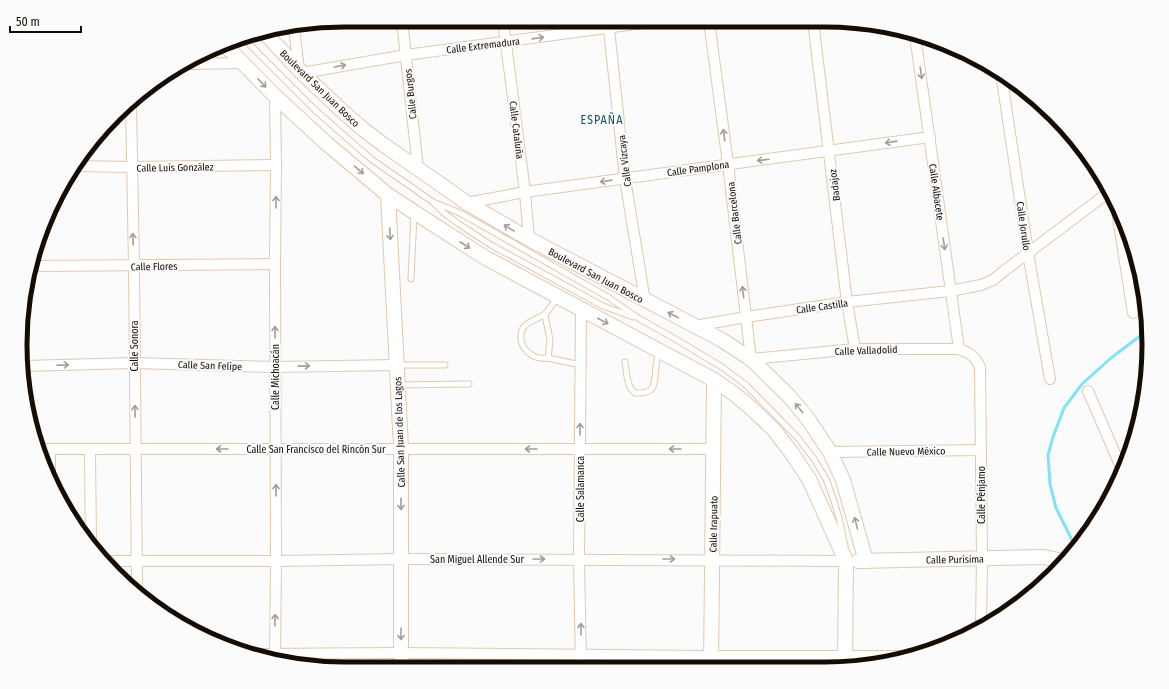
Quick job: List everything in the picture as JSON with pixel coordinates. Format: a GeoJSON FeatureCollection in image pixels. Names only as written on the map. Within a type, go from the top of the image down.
{"type":"FeatureCollection","features":[{"type":"Feature","properties":{"kind":"street","name":"Calle Burgos"},"geometry":{"type":"LineString","coordinates":[[403,27],[418,169]]}},
{"type":"Feature","properties":{"kind":"street","name":"Calle Cataluña"},"geometry":{"type":"LineString","coordinates":[[504,27],[525,192],[529,240]]}},
{"type":"Feature","properties":{"kind":"street","name":"Calle Extremadura"},"geometry":{"type":"LineString","coordinates":[[301,71],[506,42],[591,27]]}},
{"type":"Feature","properties":{"kind":"street","name":"Calle Vizcaya"},"geometry":{"type":"LineString","coordinates":[[608,27],[625,179],[645,301]]}},
{"type":"Feature","properties":{"kind":"street","name":"Calle Barcelona"},"geometry":{"type":"LineString","coordinates":[[710,27],[751,359]]}},
{"type":"Feature","properties":{"kind":"street","name":"Badajoz"},"geometry":{"type":"LineString","coordinates":[[814,27],[830,151],[847,302],[855,349]]}},
{"type":"Feature","properties":{"kind":"street"},"geometry":{"type":"LineString","coordinates":[[295,31],[301,71]]}},
{"type":"Feature","properties":{"kind":"street","name":"Boulevard San Juan Bosco"},"geometry":{"type":"LineString","coordinates":[[268,36],[340,110],[364,130],[467,203],[529,240],[722,340],[751,359],[789,396],[808,419],[830,452],[843,480],[866,561]]}},
{"type":"Feature","properties":{"kind":"street","name":"Calle Albacete"},"geometry":{"type":"LineString","coordinates":[[916,41],[959,349]]}},
{"type":"Feature","properties":{"kind":"street"},"geometry":{"type":"LineString","coordinates":[[229,49],[275,96],[326,143],[388,195],[484,257],[714,380],[750,407],[774,430],[791,452],[809,480],[846,561],[845,661]]}},
{"type":"Feature","properties":{"kind":"street"},"geometry":{"type":"LineString","coordinates":[[197,64],[242,63]]}},
{"type":"Feature","properties":{"kind":"street","name":"Calle Jorullo"},"geometry":{"type":"LineString","coordinates":[[1003,83],[1028,253],[1050,379]]}},
{"type":"Feature","properties":{"kind":"street","name":"Calle Michoacán"},"geometry":{"type":"LineString","coordinates":[[275,96],[275,654]]}},
{"type":"Feature","properties":{"kind":"street","name":"Calle Sonora"},"geometry":{"type":"LineString","coordinates":[[131,110],[137,585]]}},
{"type":"Feature","properties":{"kind":"street","name":"Calle Pamplona"},"geometry":{"type":"LineString","coordinates":[[467,203],[525,192],[930,137]]}},
{"type":"Feature","properties":{"kind":"street","name":"Calle Luis González"},"geometry":{"type":"LineString","coordinates":[[82,166],[276,165]]}},
{"type":"Feature","properties":{"kind":"street","name":"Calle San Juan de los Lagos"},"geometry":{"type":"LineString","coordinates":[[388,195],[401,448],[402,662]]}},
{"type":"Feature","properties":{"kind":"street","name":"Calle Castilla"},"geometry":{"type":"LineString","coordinates":[[695,326],[847,302],[950,291],[981,285],[993,280],[1104,196]]}},
{"type":"Feature","properties":{"kind":"street"},"geometry":{"type":"LineString","coordinates":[[1119,227],[1133,313]]}},
{"type":"Feature","properties":{"kind":"street","name":"Calle Flores"},"geometry":{"type":"LineString","coordinates":[[37,266],[275,264]]}},
{"type":"Feature","properties":{"kind":"street","name":"Calle Salamanca"},"geometry":{"type":"LineString","coordinates":[[581,309],[581,662]]}},
{"type":"Feature","properties":{"kind":"street","name":"Calle Valladolid"},"geometry":{"type":"LineString","coordinates":[[751,359],[855,349],[959,349],[972,354],[978,361]]}},
{"type":"Feature","properties":{"kind":"street","name":"Calle Pénjamo"},"geometry":{"type":"LineString","coordinates":[[978,361],[980,367],[981,450],[981,620]]}},
{"type":"Feature","properties":{"kind":"street","name":"Calle San Felipe"},"geometry":{"type":"LineString","coordinates":[[28,366],[134,363],[275,367],[397,365]]}},
{"type":"Feature","properties":{"kind":"street","name":"Calle Irapuato"},"geometry":{"type":"LineString","coordinates":[[710,662],[713,559],[714,380]]}},
{"type":"Feature","properties":{"kind":"street"},"geometry":{"type":"LineString","coordinates":[[1088,391],[1119,463]]}},
{"type":"Feature","properties":{"kind":"street","name":"Calle San Francisco del Rincón Sur"},"geometry":{"type":"LineString","coordinates":[[45,449],[714,449]]}},
{"type":"Feature","properties":{"kind":"street"},"geometry":{"type":"LineString","coordinates":[[50,449],[50,463]]}},
{"type":"Feature","properties":{"kind":"street"},"geometry":{"type":"LineString","coordinates":[[90,450],[91,535]]}},
{"type":"Feature","properties":{"kind":"street","name":"Calle Nuevo México"},"geometry":{"type":"LineString","coordinates":[[830,452],[981,450]]}},
{"type":"Feature","properties":{"kind":"street","name":"Calle Purísima"},"geometry":{"type":"LineString","coordinates":[[846,561],[1044,557],[1058,560]]}},
{"type":"Feature","properties":{"kind":"street","name":"San Miguel Allende Sur"},"geometry":{"type":"LineString","coordinates":[[113,561],[713,559],[846,561]]}},
{"type":"Feature","properties":{"kind":"street"},"geometry":{"type":"LineString","coordinates":[[319,654],[319,661]]}},
{"type":"Feature","properties":{"kind":"street"},"geometry":{"type":"LineString","coordinates":[[282,656],[319,654],[581,654],[710,662],[824,662]]}},
{"type":"Feature","properties":{"kind":"lane"},"geometry":{"type":"LineString","coordinates":[[247,42],[315,110],[370,159],[433,202],[459,224],[491,245],[603,306],[638,318]]}},
{"type":"Feature","properties":{"kind":"lane"},"geometry":{"type":"LineString","coordinates":[[433,202],[460,213],[608,297],[638,318],[722,367],[746,385],[798,438],[814,458],[826,479],[834,501],[845,542],[846,561]]}},
{"type":"Feature","properties":{"kind":"lane"},"geometry":{"type":"LineString","coordinates":[[411,279],[414,212]]}},
{"type":"Feature","properties":{"kind":"lane"},"geometry":{"type":"LineString","coordinates":[[558,296],[545,315],[534,319],[522,330],[521,340],[523,347],[530,354],[541,359],[548,358],[581,365]]}},
{"type":"Feature","properties":{"kind":"lane"},"geometry":{"type":"LineString","coordinates":[[545,315],[550,340],[548,358]]}},
{"type":"Feature","properties":{"kind":"lane"},"geometry":{"type":"LineString","coordinates":[[625,362],[627,378],[632,391],[635,393],[646,392],[651,390],[654,386],[656,365],[660,350]]}},
{"type":"Feature","properties":{"kind":"lane"},"geometry":{"type":"LineString","coordinates":[[397,365],[445,366]]}},
{"type":"Feature","properties":{"kind":"lane"},"geometry":{"type":"LineString","coordinates":[[398,385],[469,384]]}},
{"type":"Feature","properties":{"kind":"waterway"},"geometry":{"type":"LineString","coordinates":[[1073,542],[1056,508],[1050,484],[1048,455],[1053,437],[1064,408],[1082,384],[1111,358],[1142,335]]}},
{"type":"Feature","properties":{"kind":"district","name":"ESPAÑA"},"geometry":{"type":"Point","coordinates":[602,120]}}]}
